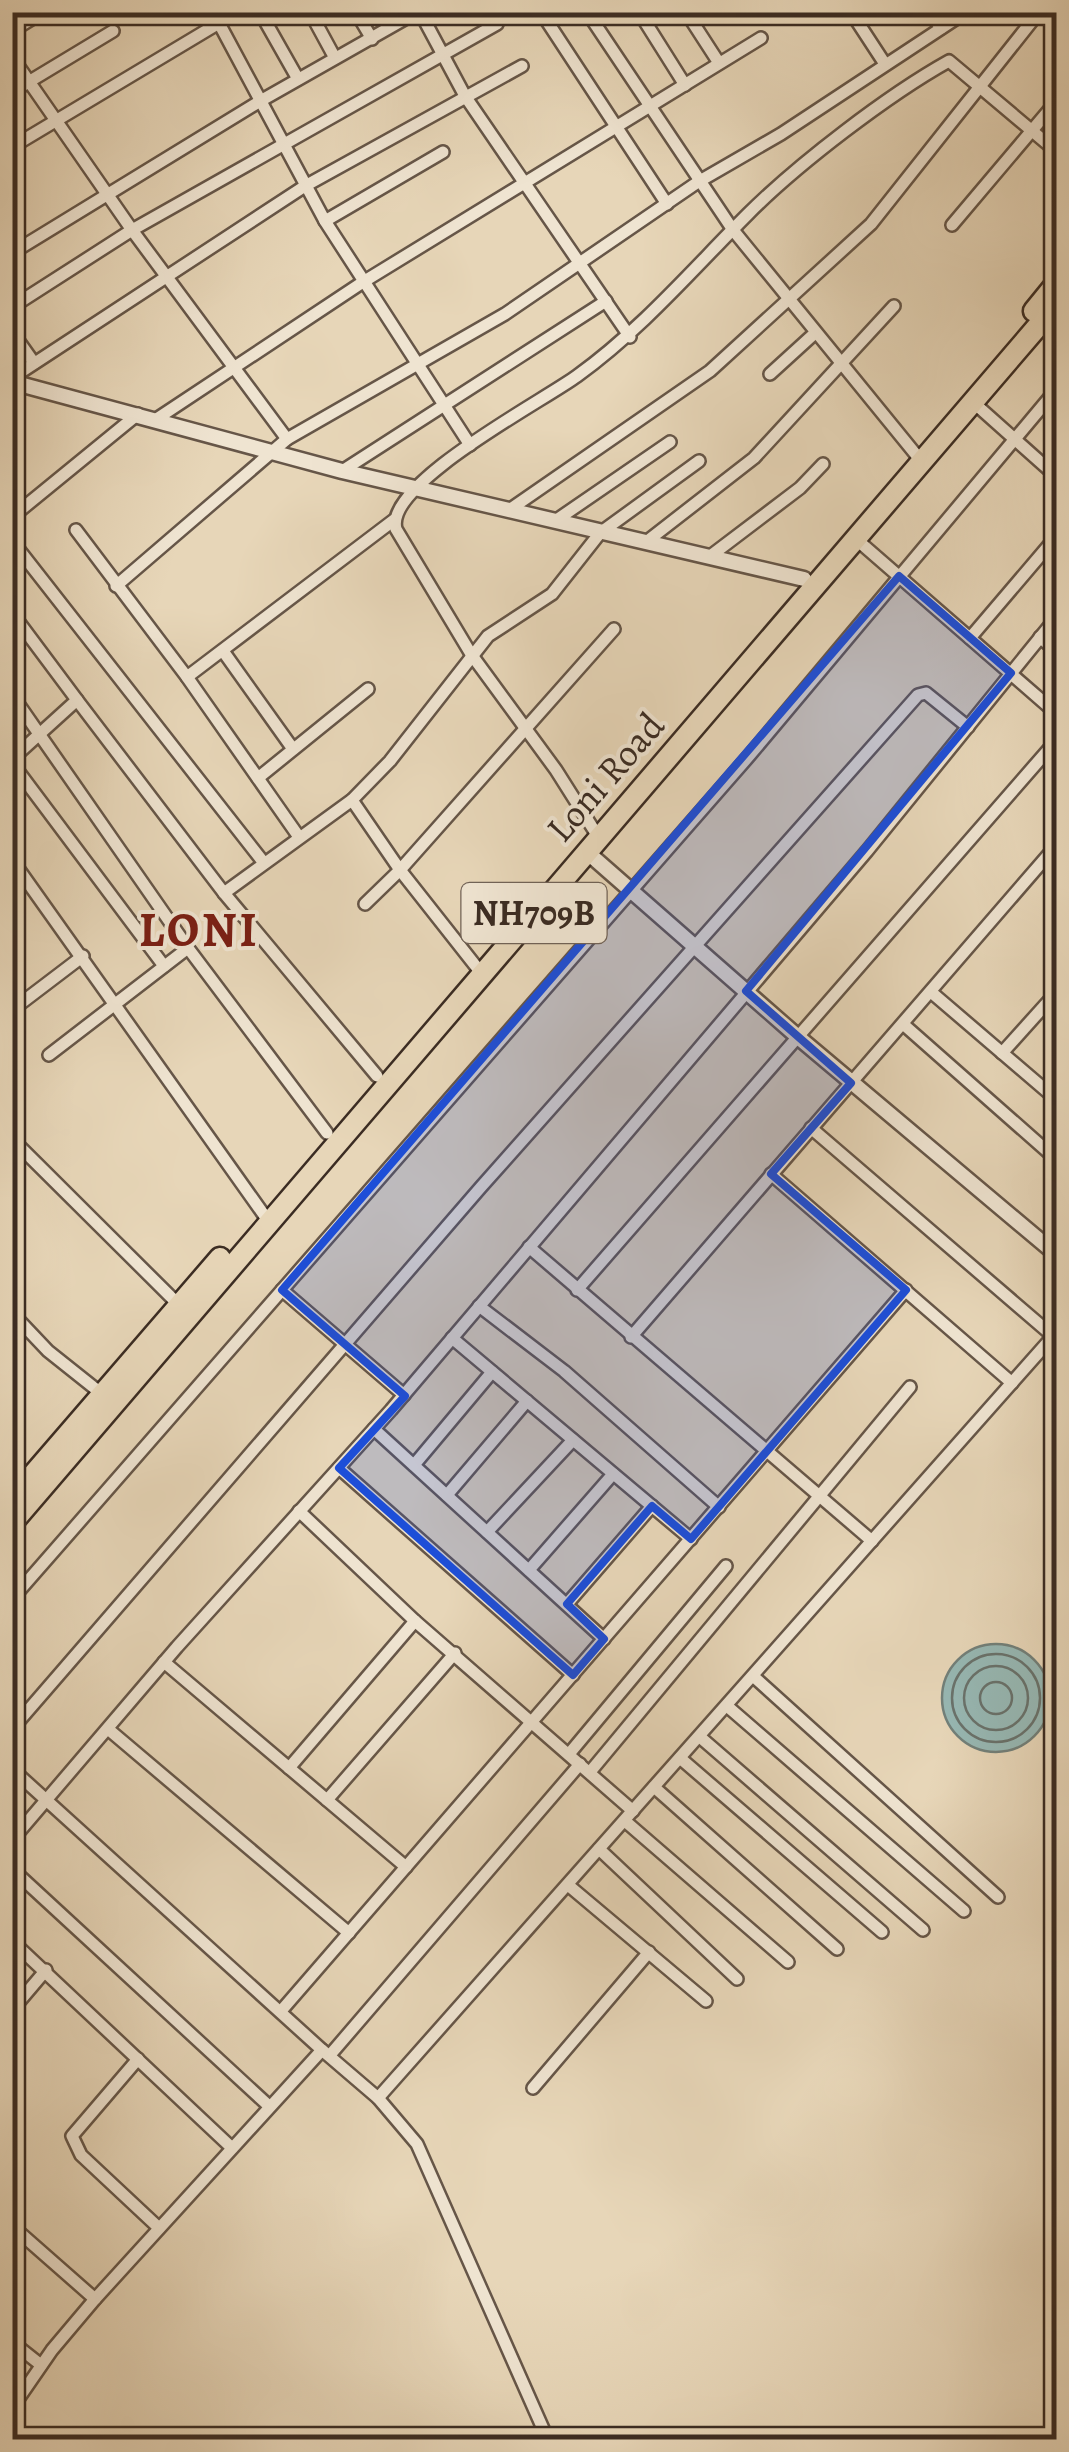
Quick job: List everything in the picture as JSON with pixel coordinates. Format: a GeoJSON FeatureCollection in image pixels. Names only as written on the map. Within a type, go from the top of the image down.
{"type":"FeatureCollection","features":[{"type":"Feature","properties":{"kind":"highway","name":"Loni Road"},"geometry":{"type":"LineString","coordinates":[[12,1522],[184,1310],[477,969],[856,539],[1056,284]]}},
{"type":"Feature","properties":{"kind":"highway","name":"Loni Road"},"geometry":{"type":"LineString","coordinates":[[592,839],[804,579],[973,402],[1056,305]]}},
{"type":"Feature","properties":{"kind":"highway","name":"Loni Road"},"geometry":{"type":"LineString","coordinates":[[264,1217],[327,1133],[477,969]]}},
{"type":"Feature","properties":{"kind":"highway","name":"Loni Road"},"geometry":{"type":"LineString","coordinates":[[12,1499],[102,1394],[184,1310]]}},
{"type":"Feature","properties":{"kind":"street"},"geometry":{"type":"LineString","coordinates":[[12,32],[43,12]]}},
{"type":"Feature","properties":{"kind":"street"},"geometry":{"type":"LineString","coordinates":[[260,12],[298,80]]}},
{"type":"Feature","properties":{"kind":"street"},"geometry":{"type":"LineString","coordinates":[[310,12],[335,58]]}},
{"type":"Feature","properties":{"kind":"street"},"geometry":{"type":"LineString","coordinates":[[356,12],[372,39]]}},
{"type":"Feature","properties":{"kind":"street"},"geometry":{"type":"LineString","coordinates":[[541,12],[667,204]]}},
{"type":"Feature","properties":{"kind":"street"},"geometry":{"type":"LineString","coordinates":[[588,12],[733,230],[917,457]]}},
{"type":"Feature","properties":{"kind":"street"},"geometry":{"type":"LineString","coordinates":[[638,12],[685,84]]}},
{"type":"Feature","properties":{"kind":"street"},"geometry":{"type":"LineString","coordinates":[[686,12],[719,63]]}},
{"type":"Feature","properties":{"kind":"street"},"geometry":{"type":"LineString","coordinates":[[851,12],[885,64]]}},
{"type":"Feature","properties":{"kind":"street"},"geometry":{"type":"LineString","coordinates":[[929,12],[941,28]]}},
{"type":"Feature","properties":{"kind":"street"},"geometry":{"type":"LineString","coordinates":[[116,586],[287,439],[582,266],[698,182],[966,12]]}},
{"type":"Feature","properties":{"kind":"street"},"geometry":{"type":"LineString","coordinates":[[512,508],[710,371],[870,224],[1039,13]]}},
{"type":"Feature","properties":{"kind":"street"},"geometry":{"type":"LineString","coordinates":[[12,253],[262,100],[412,14],[444,55],[465,96],[524,186],[630,337]]}},
{"type":"Feature","properties":{"kind":"street"},"geometry":{"type":"LineString","coordinates":[[12,147],[216,18],[325,221],[470,445]]}},
{"type":"Feature","properties":{"kind":"street"},"geometry":{"type":"LineString","coordinates":[[12,307],[132,230],[497,24]]}},
{"type":"Feature","properties":{"kind":"street"},"geometry":{"type":"LineString","coordinates":[[12,92],[113,31]]}},
{"type":"Feature","properties":{"kind":"street"},"geometry":{"type":"LineString","coordinates":[[158,418],[232,365],[362,282],[761,38]]}},
{"type":"Feature","properties":{"kind":"street"},"geometry":{"type":"LineString","coordinates":[[12,58],[132,230],[287,439]]}},
{"type":"Feature","properties":{"kind":"street"},"geometry":{"type":"LineString","coordinates":[[188,677],[394,520],[416,487],[470,445],[559,389],[630,337],[733,230],[808,162],[942,64],[953,61],[1056,151]]}},
{"type":"Feature","properties":{"kind":"street"},"geometry":{"type":"LineString","coordinates":[[12,380],[165,274],[305,186],[522,66]]}},
{"type":"Feature","properties":{"kind":"street"},"geometry":{"type":"LineString","coordinates":[[952,225],[1056,102]]}},
{"type":"Feature","properties":{"kind":"street"},"geometry":{"type":"LineString","coordinates":[[325,221],[443,152]]}},
{"type":"Feature","properties":{"kind":"street"},"geometry":{"type":"LineString","coordinates":[[342,470],[606,301]]}},
{"type":"Feature","properties":{"kind":"street"},"geometry":{"type":"LineString","coordinates":[[646,542],[754,458],[894,306]]}},
{"type":"Feature","properties":{"kind":"street"},"geometry":{"type":"LineString","coordinates":[[12,332],[34,363]]}},
{"type":"Feature","properties":{"kind":"street"},"geometry":{"type":"LineString","coordinates":[[770,374],[815,333]]}},
{"type":"Feature","properties":{"kind":"street"},"geometry":{"type":"LineString","coordinates":[[12,380],[342,470],[512,508],[600,533],[713,554],[804,579]]}},
{"type":"Feature","properties":{"kind":"street"},"geometry":{"type":"LineString","coordinates":[[12,1599],[629,892],[1056,390]]}},
{"type":"Feature","properties":{"kind":"street"},"geometry":{"type":"LineString","coordinates":[[973,402],[1056,476]]}},
{"type":"Feature","properties":{"kind":"street"},"geometry":{"type":"LineString","coordinates":[[13,516],[138,414]]}},
{"type":"Feature","properties":{"kind":"street"},"geometry":{"type":"LineString","coordinates":[[555,521],[670,442]]}},
{"type":"Feature","properties":{"kind":"street"},"geometry":{"type":"LineString","coordinates":[[224,893],[352,800],[390,761],[488,636],[552,594],[600,533],[699,462]]}},
{"type":"Feature","properties":{"kind":"street"},"geometry":{"type":"LineString","coordinates":[[713,554],[800,488],[823,464]]}},
{"type":"Feature","properties":{"kind":"street"},"geometry":{"type":"LineString","coordinates":[[394,520],[471,654],[525,728],[629,892],[1056,1254]]}},
{"type":"Feature","properties":{"kind":"street"},"geometry":{"type":"LineString","coordinates":[[76,530],[188,677],[299,837]]}},
{"type":"Feature","properties":{"kind":"street"},"geometry":{"type":"LineString","coordinates":[[970,638],[1056,537]]}},
{"type":"Feature","properties":{"kind":"street"},"geometry":{"type":"LineString","coordinates":[[856,539],[1055,710]]}},
{"type":"Feature","properties":{"kind":"street"},"geometry":{"type":"LineString","coordinates":[[12,541],[264,863]]}},
{"type":"Feature","properties":{"kind":"street"},"geometry":{"type":"LineString","coordinates":[[12,613],[224,893],[376,1076]]}},
{"type":"Feature","properties":{"kind":"street"},"geometry":{"type":"LineString","coordinates":[[12,1840],[164,1662],[404,1395],[1056,618]]}},
{"type":"Feature","properties":{"kind":"street"},"geometry":{"type":"LineString","coordinates":[[365,904],[400,870],[614,629]]}},
{"type":"Feature","properties":{"kind":"street"},"geometry":{"type":"LineString","coordinates":[[1040,637],[1056,651]]}},
{"type":"Feature","properties":{"kind":"street"},"geometry":{"type":"LineString","coordinates":[[223,651],[293,749]]}},
{"type":"Feature","properties":{"kind":"street"},"geometry":{"type":"LineString","coordinates":[[258,778],[368,689]]}},
{"type":"Feature","properties":{"kind":"street"},"geometry":{"type":"LineString","coordinates":[[12,1729],[920,692],[968,727]]}},
{"type":"Feature","properties":{"kind":"street"},"geometry":{"type":"LineString","coordinates":[[12,696],[188,948],[327,1133]]}},
{"type":"Feature","properties":{"kind":"street"},"geometry":{"type":"LineString","coordinates":[[78,700],[12,761],[164,966]]}},
{"type":"Feature","properties":{"kind":"street"},"geometry":{"type":"LineString","coordinates":[[577,1290],[1056,741]]}},
{"type":"Feature","properties":{"kind":"street"},"geometry":{"type":"LineString","coordinates":[[352,800],[400,870],[477,969]]}},
{"type":"Feature","properties":{"kind":"street"},"geometry":{"type":"LineString","coordinates":[[630,1337],[1056,846]]}},
{"type":"Feature","properties":{"kind":"street"},"geometry":{"type":"LineString","coordinates":[[12,860],[264,1217]]}},
{"type":"Feature","properties":{"kind":"street"},"geometry":{"type":"LineString","coordinates":[[48,1055],[188,948]]}},
{"type":"Feature","properties":{"kind":"street"},"geometry":{"type":"LineString","coordinates":[[12,1010],[82,956]]}},
{"type":"Feature","properties":{"kind":"street"},"geometry":{"type":"LineString","coordinates":[[931,992],[1056,1100]]}},
{"type":"Feature","properties":{"kind":"street"},"geometry":{"type":"LineString","coordinates":[[1002,1053],[1056,993]]}},
{"type":"Feature","properties":{"kind":"street"},"geometry":{"type":"LineString","coordinates":[[903,1024],[1056,1158]]}},
{"type":"Feature","properties":{"kind":"street"},"geometry":{"type":"LineString","coordinates":[[378,2098],[1055,1335],[811,1128]]}},
{"type":"Feature","properties":{"kind":"street"},"geometry":{"type":"LineString","coordinates":[[12,1139],[184,1310]]}},
{"type":"Feature","properties":{"kind":"street"},"geometry":{"type":"LineString","coordinates":[[772,1174],[1012,1383]]}},
{"type":"Feature","properties":{"kind":"street"},"geometry":{"type":"LineString","coordinates":[[529,1247],[872,1541]]}},
{"type":"Feature","properties":{"kind":"street"},"geometry":{"type":"LineString","coordinates":[[282,1290],[404,1395]]}},
{"type":"Feature","properties":{"kind":"street"},"geometry":{"type":"LineString","coordinates":[[281,2011],[906,1290]]}},
{"type":"Feature","properties":{"kind":"street"},"geometry":{"type":"LineString","coordinates":[[479,1306],[564,1371],[719,1507]]}},
{"type":"Feature","properties":{"kind":"street"},"geometry":{"type":"LineString","coordinates":[[12,1313],[48,1351],[102,1394]]}},
{"type":"Feature","properties":{"kind":"street"},"geometry":{"type":"LineString","coordinates":[[452,1338],[691,1539]]}},
{"type":"Feature","properties":{"kind":"street"},"geometry":{"type":"LineString","coordinates":[[414,1466],[492,1372]]}},
{"type":"Feature","properties":{"kind":"street"},"geometry":{"type":"LineString","coordinates":[[12,2408],[40,2365],[94,2299],[585,1768],[821,1498],[910,1387]]}},
{"type":"Feature","properties":{"kind":"street"},"geometry":{"type":"LineString","coordinates":[[446,1495],[526,1401]]}},
{"type":"Feature","properties":{"kind":"street"},"geometry":{"type":"LineString","coordinates":[[374,1430],[604,1639]]}},
{"type":"Feature","properties":{"kind":"street"},"geometry":{"type":"LineString","coordinates":[[487,1532],[573,1440]]}},
{"type":"Feature","properties":{"kind":"street"},"geometry":{"type":"LineString","coordinates":[[339,1468],[573,1675]]}},
{"type":"Feature","properties":{"kind":"street"},"geometry":{"type":"LineString","coordinates":[[529,1570],[613,1474]]}},
{"type":"Feature","properties":{"kind":"street"},"geometry":{"type":"LineString","coordinates":[[567,1604],[652,1506]]}},
{"type":"Feature","properties":{"kind":"street"},"geometry":{"type":"LineString","coordinates":[[300,1511],[414,1621],[585,1768],[630,1816],[788,1962]]}},
{"type":"Feature","properties":{"kind":"street"},"geometry":{"type":"LineString","coordinates":[[568,1754],[726,1566]]}},
{"type":"Feature","properties":{"kind":"street"},"geometry":{"type":"LineString","coordinates":[[289,1768],[414,1621]]}},
{"type":"Feature","properties":{"kind":"street"},"geometry":{"type":"LineString","coordinates":[[327,1800],[455,1653]]}},
{"type":"Feature","properties":{"kind":"street"},"geometry":{"type":"LineString","coordinates":[[164,1662],[406,1868]]}},
{"type":"Feature","properties":{"kind":"street"},"geometry":{"type":"LineString","coordinates":[[753,1676],[998,1896]]}},
{"type":"Feature","properties":{"kind":"street"},"geometry":{"type":"LineString","coordinates":[[727,1706],[964,1911]]}},
{"type":"Feature","properties":{"kind":"street"},"geometry":{"type":"LineString","coordinates":[[108,1729],[349,1933]]}},
{"type":"Feature","properties":{"kind":"street"},"geometry":{"type":"LineString","coordinates":[[700,1737],[923,1930]]}},
{"type":"Feature","properties":{"kind":"street"},"geometry":{"type":"LineString","coordinates":[[680,1758],[882,1932]]}},
{"type":"Feature","properties":{"kind":"street"},"geometry":{"type":"LineString","coordinates":[[12,1768],[378,2098],[416,2144],[548,2440]]}},
{"type":"Feature","properties":{"kind":"street"},"geometry":{"type":"LineString","coordinates":[[654,1787],[838,1949]]}},
{"type":"Feature","properties":{"kind":"street"},"geometry":{"type":"LineString","coordinates":[[599,1849],[737,1978]]}},
{"type":"Feature","properties":{"kind":"street"},"geometry":{"type":"LineString","coordinates":[[12,1869],[269,2106]]}},
{"type":"Feature","properties":{"kind":"street"},"geometry":{"type":"LineString","coordinates":[[568,1885],[706,2002]]}},
{"type":"Feature","properties":{"kind":"street"},"geometry":{"type":"LineString","coordinates":[[12,1941],[232,2148]]}},
{"type":"Feature","properties":{"kind":"street"},"geometry":{"type":"LineString","coordinates":[[532,2088],[648,1952]]}},
{"type":"Feature","properties":{"kind":"street"},"geometry":{"type":"LineString","coordinates":[[12,2010],[46,1970]]}},
{"type":"Feature","properties":{"kind":"street"},"geometry":{"type":"LineString","coordinates":[[138,2059],[72,2136],[81,2155],[159,2228]]}},
{"type":"Feature","properties":{"kind":"street"},"geometry":{"type":"LineString","coordinates":[[12,2226],[94,2299]]}},
{"type":"Feature","properties":{"kind":"street"},"geometry":{"type":"LineString","coordinates":[[12,2342],[40,2365]]}},
{"type":"Feature","properties":{"kind":"highlighted area"},"geometry":{"type":"Polygon","coordinates":[[[899,576],[1011,673],[746,991],[851,1083],[771,1174],[906,1290],[691,1539],[652,1506],[567,1604],[604,1639],[573,1675],[339,1468],[405,1396],[282,1290],[899,576]]]}},
{"type":"Feature","properties":{"kind":"water"},"geometry":{"type":"Polygon","coordinates":[[[996,1644],[1017,1648],[1034,1660],[1046,1677],[1050,1698],[1046,1719],[1034,1736],[1017,1748],[996,1752],[975,1748],[958,1736],[946,1719],[942,1698],[946,1677],[958,1660],[975,1648],[996,1644]]]}},
{"type":"Feature","properties":{"kind":"district","name":"LONI"},"geometry":{"type":"Point","coordinates":[199,930]}}]}
